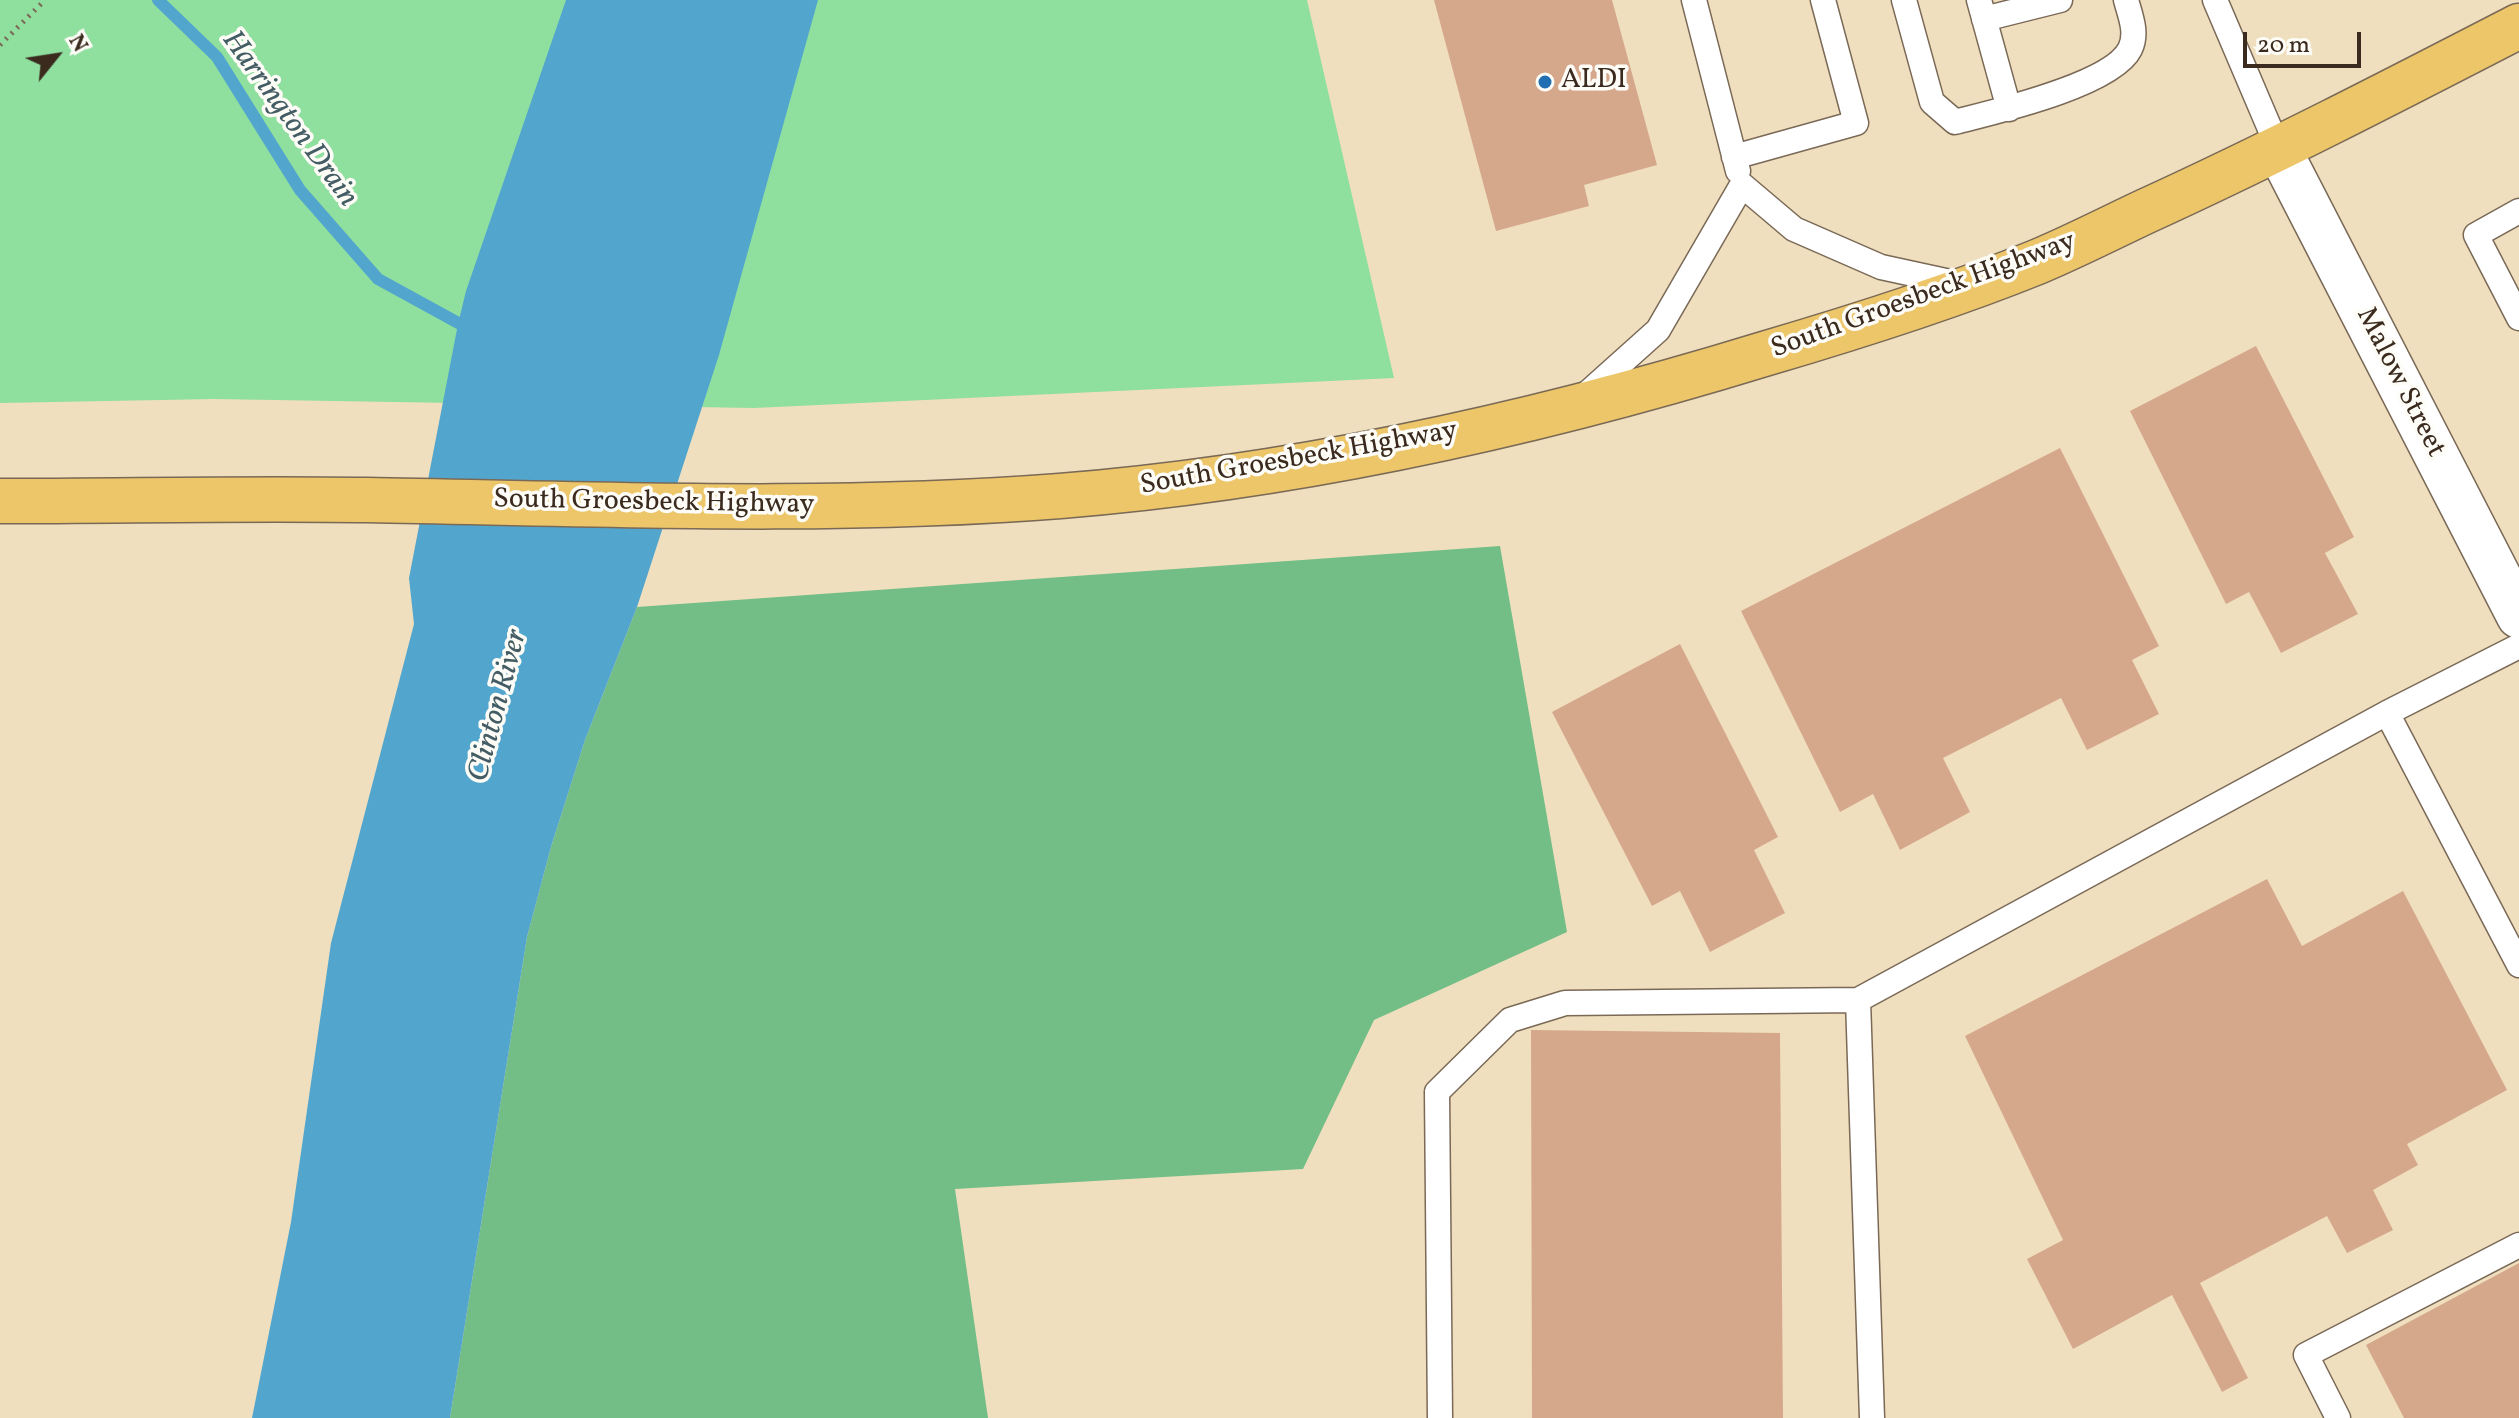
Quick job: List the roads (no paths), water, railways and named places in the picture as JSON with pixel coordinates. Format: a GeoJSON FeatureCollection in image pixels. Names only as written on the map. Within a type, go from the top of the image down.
{"type":"FeatureCollection","features":[{"type":"Feature","properties":{"kind":"main road","name":"South Groesbeck Highway"},"geometry":{"type":"LineString","coordinates":[[0,501],[359,500],[726,508],[962,502],[1157,486],[1303,465],[1505,424],[1686,378],[1843,331],[1970,286],[2039,261],[2279,150],[2519,26]]}},
{"type":"Feature","properties":{"kind":"street","name":"Malow Street"},"geometry":{"type":"LineString","coordinates":[[2279,150],[2519,616]]}},
{"type":"Feature","properties":{"kind":"lane"},"geometry":{"type":"LineString","coordinates":[[1694,0],[1742,185],[1794,229],[1881,267],[1970,286]]}},
{"type":"Feature","properties":{"kind":"lane"},"geometry":{"type":"LineString","coordinates":[[1734,157],[1856,123],[1823,0]]}},
{"type":"Feature","properties":{"kind":"lane"},"geometry":{"type":"LineString","coordinates":[[1904,0],[1932,102],[1955,122],[2009,109],[2088,81],[2111,68],[2130,49],[2134,30],[2126,0]]}},
{"type":"Feature","properties":{"kind":"lane"},"geometry":{"type":"LineString","coordinates":[[2009,109],[1982,9],[2060,0]]}},
{"type":"Feature","properties":{"kind":"lane"},"geometry":{"type":"LineString","coordinates":[[2215,0],[2279,150]]}},
{"type":"Feature","properties":{"kind":"lane"},"geometry":{"type":"LineString","coordinates":[[1571,408],[1658,330],[1742,185]]}},
{"type":"Feature","properties":{"kind":"lane"},"geometry":{"type":"LineString","coordinates":[[2519,211],[2476,235],[2519,318]]}},
{"type":"Feature","properties":{"kind":"lane"},"geometry":{"type":"LineString","coordinates":[[1440,1418],[1437,1092],[1510,1020],[1565,1003],[1858,1000],[2387,713],[2519,646]]}},
{"type":"Feature","properties":{"kind":"lane"},"geometry":{"type":"LineString","coordinates":[[2387,713],[2519,965]]}},
{"type":"Feature","properties":{"kind":"lane"},"geometry":{"type":"LineString","coordinates":[[1858,1000],[1872,1418]]}},
{"type":"Feature","properties":{"kind":"lane"},"geometry":{"type":"LineString","coordinates":[[2338,1418],[2306,1355],[2519,1245]]}},
{"type":"Feature","properties":{"kind":"water","name":"Clinton River"},"geometry":{"type":"Polygon","coordinates":[[[566,0],[818,0],[719,355],[637,607],[585,740],[527,937],[450,1418],[252,1418],[291,1222],[331,943],[414,624],[409,578],[458,324],[466,291],[566,0]]]}},
{"type":"Feature","properties":{"kind":"waterway","name":"Harrington Drain"},"geometry":{"type":"LineString","coordinates":[[158,0],[217,57],[300,190],[378,279],[473,331]]}},
{"type":"Feature","properties":{"kind":"place","name":"ALDI"},"geometry":{"type":"Point","coordinates":[1545,82]}}]}
